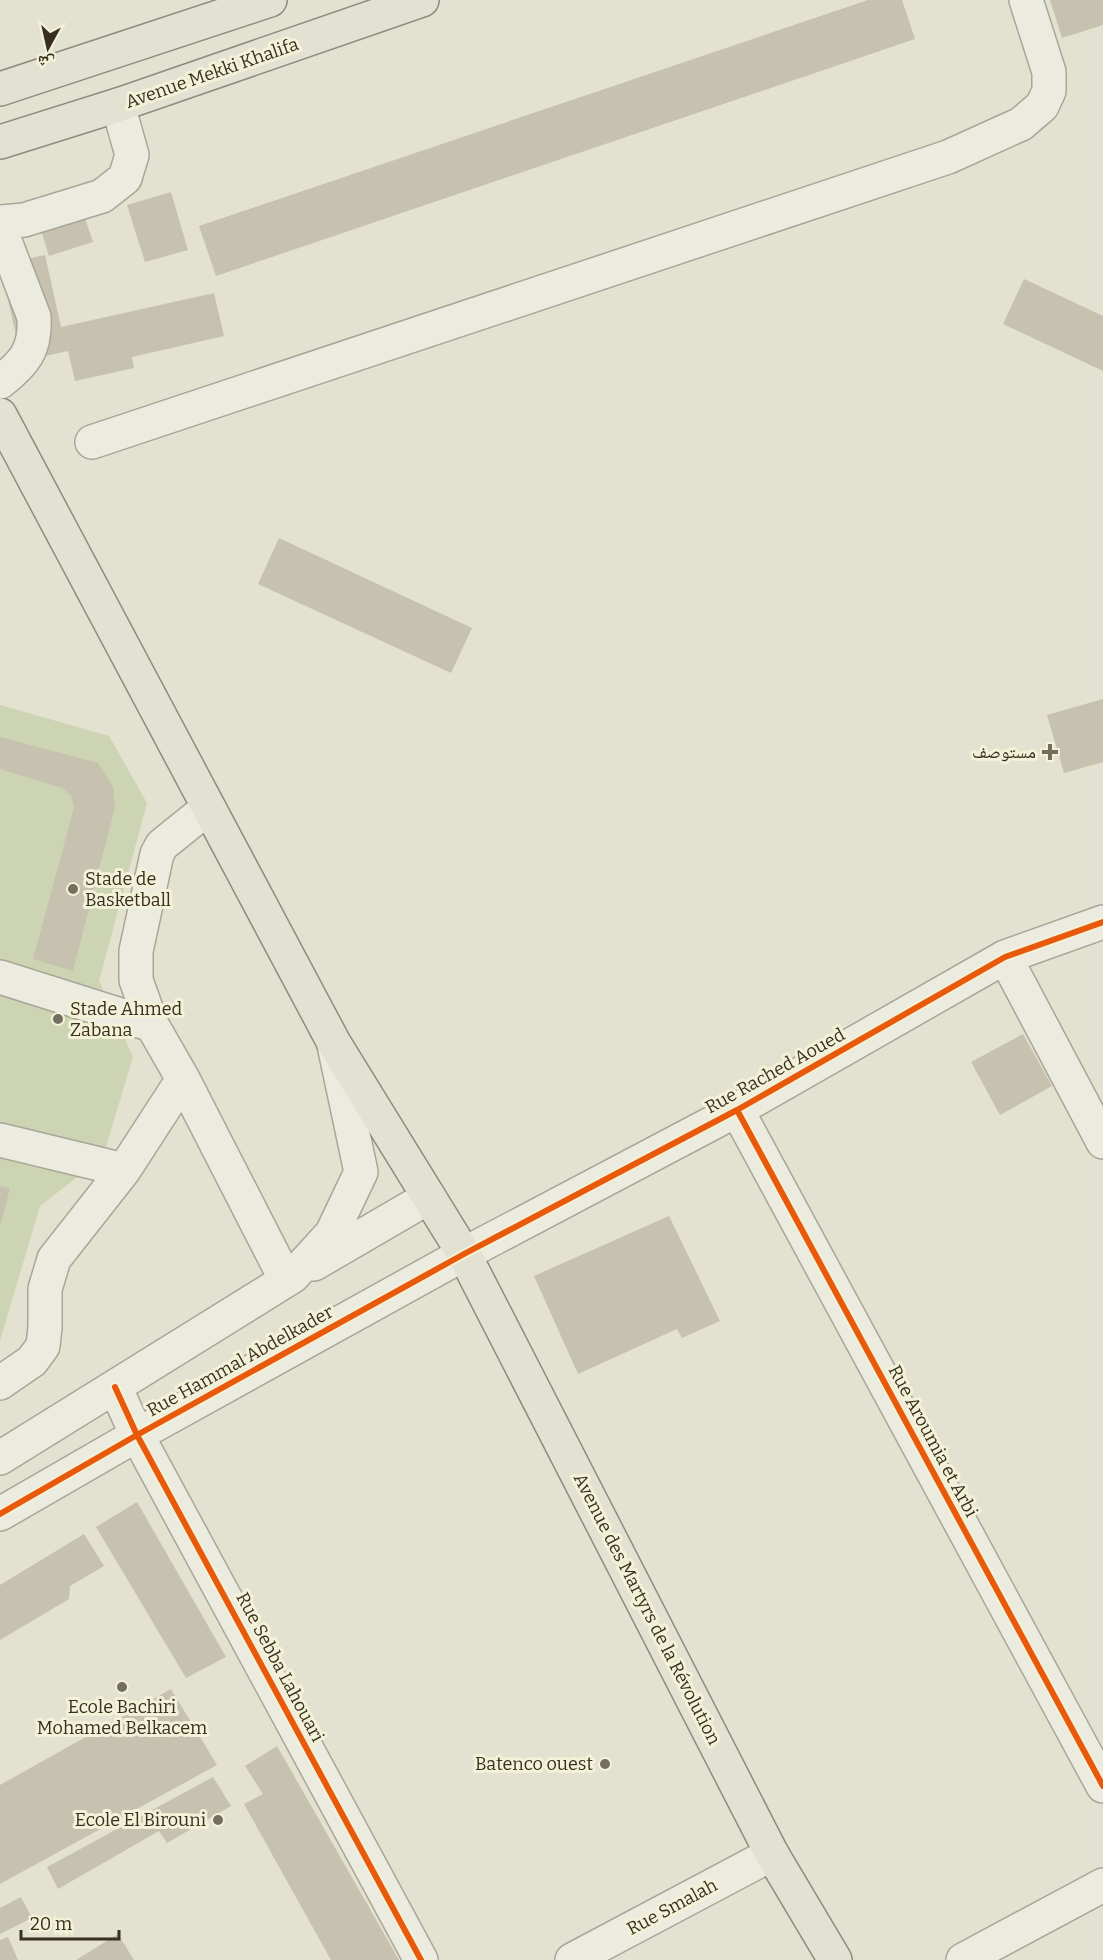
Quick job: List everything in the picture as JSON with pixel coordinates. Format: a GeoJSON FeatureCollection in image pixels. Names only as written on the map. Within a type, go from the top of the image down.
{"type":"FeatureCollection","features":[{"type":"Feature","properties":{"kind":"main road"},"geometry":{"type":"LineString","coordinates":[[0,89],[270,0]]}},
{"type":"Feature","properties":{"kind":"main road","name":"Avenue Mekki Khalifa"},"geometry":{"type":"LineString","coordinates":[[0,142],[118,105],[422,0]]}},
{"type":"Feature","properties":{"kind":"main road","name":"Avenue des Martyrs de la Révolution"},"geometry":{"type":"LineString","coordinates":[[0,415],[334,1043],[464,1254],[772,1854],[835,1960]]}},
{"type":"Feature","properties":{"kind":"street"},"geometry":{"type":"LineString","coordinates":[[92,442],[948,157],[1022,124],[1042,106],[1049,91],[1049,72],[1026,0]]}},
{"type":"Feature","properties":{"kind":"street"},"geometry":{"type":"LineString","coordinates":[[0,222],[24,220],[102,196],[125,178],[132,155],[118,105]]}},
{"type":"Feature","properties":{"kind":"street"},"geometry":{"type":"LineString","coordinates":[[0,228],[34,317],[35,332],[28,356],[0,382]]}},
{"type":"Feature","properties":{"kind":"street"},"geometry":{"type":"LineString","coordinates":[[208,808],[162,845],[157,854],[136,951],[136,980],[152,1025],[183,1078],[290,1278]]}},
{"type":"Feature","properties":{"kind":"street","name":"Rue Rached Aoued"},"geometry":{"type":"LineString","coordinates":[[464,1254],[737,1110],[1005,957],[1103,922]]}},
{"type":"Feature","properties":{"kind":"street"},"geometry":{"type":"LineString","coordinates":[[1005,957],[1103,1142]]}},
{"type":"Feature","properties":{"kind":"street"},"geometry":{"type":"LineString","coordinates":[[0,977],[152,1025]]}},
{"type":"Feature","properties":{"kind":"street"},"geometry":{"type":"LineString","coordinates":[[290,1278],[332,1233],[361,1172],[334,1043]]}},
{"type":"Feature","properties":{"kind":"street"},"geometry":{"type":"LineString","coordinates":[[0,1383],[32,1361],[43,1346],[45,1289],[54,1259],[124,1170],[183,1078]]}},
{"type":"Feature","properties":{"kind":"street","name":"Rue Aroumia et Arbi"},"geometry":{"type":"LineString","coordinates":[[737,1110],[1103,1786]]}},
{"type":"Feature","properties":{"kind":"street"},"geometry":{"type":"LineString","coordinates":[[0,1140],[124,1170]]}},
{"type":"Feature","properties":{"kind":"street"},"geometry":{"type":"LineString","coordinates":[[0,1458],[290,1278],[429,1197]]}},
{"type":"Feature","properties":{"kind":"street","name":"Rue Hammal Abdelkader"},"geometry":{"type":"LineString","coordinates":[[0,1514],[137,1435],[464,1254]]}},
{"type":"Feature","properties":{"kind":"street","name":"Rue Sebba Lahouari"},"geometry":{"type":"LineString","coordinates":[[115,1387],[137,1435],[421,1960]]}},
{"type":"Feature","properties":{"kind":"street","name":"Rue Smalah"},"geometry":{"type":"LineString","coordinates":[[572,1960],[772,1854]]}},
{"type":"Feature","properties":{"kind":"street"},"geometry":{"type":"LineString","coordinates":[[963,1960],[1103,1885]]}},
{"type":"Feature","properties":{"kind":"green space","name":"Stade Ahmed Zabana"},"geometry":{"type":"Polygon","coordinates":[[[0,705],[109,736],[147,803],[99,981],[133,1057],[103,1157],[40,1206],[0,1341],[0,705]]]}},
{"type":"Feature","properties":{"kind":"building"},"geometry":{"type":"Polygon","coordinates":[[[868,0],[902,0],[915,39],[216,276],[199,226],[868,0]]]}},
{"type":"Feature","properties":{"kind":"building"},"geometry":{"type":"Polygon","coordinates":[[[1050,0],[1103,0],[1103,25],[1062,38],[1050,0]]]}},
{"type":"Feature","properties":{"kind":"building"},"geometry":{"type":"Polygon","coordinates":[[[171,192],[188,250],[145,262],[127,205],[171,192]]]}},
{"type":"Feature","properties":{"kind":"building"},"geometry":{"type":"Polygon","coordinates":[[[82,209],[93,242],[49,256],[39,224],[82,209]]]}},
{"type":"Feature","properties":{"kind":"building"},"geometry":{"type":"Polygon","coordinates":[[[45,255],[61,327],[214,293],[224,336],[132,357],[134,368],[75,381],[68,351],[22,361],[0,265],[45,255]]]}},
{"type":"Feature","properties":{"kind":"building"},"geometry":{"type":"Polygon","coordinates":[[[1024,279],[1103,316],[1103,371],[1003,324],[1024,279]]]}},
{"type":"Feature","properties":{"kind":"building"},"geometry":{"type":"Polygon","coordinates":[[[279,538],[472,628],[451,673],[258,584],[279,538]]]}},
{"type":"Feature","properties":{"kind":"building"},"geometry":{"type":"Polygon","coordinates":[[[1103,699],[1103,762],[1064,773],[1047,715],[1103,699]]]}},
{"type":"Feature","properties":{"kind":"building","name":"Stade de Basketball"},"geometry":{"type":"Polygon","coordinates":[[[0,737],[98,763],[113,787],[115,807],[73,971],[33,959],[74,807],[71,795],[62,788],[0,769],[0,737]]]}},
{"type":"Feature","properties":{"kind":"building"},"geometry":{"type":"Polygon","coordinates":[[[1023,1034],[1052,1086],[1000,1115],[971,1062],[1023,1034]]]}},
{"type":"Feature","properties":{"kind":"building"},"geometry":{"type":"Polygon","coordinates":[[[0,1186],[10,1188],[1,1223],[0,1223],[0,1186]]]}},
{"type":"Feature","properties":{"kind":"building"},"geometry":{"type":"Polygon","coordinates":[[[669,1216],[720,1321],[682,1338],[677,1329],[578,1374],[534,1276],[669,1216]]]}},
{"type":"Feature","properties":{"kind":"building"},"geometry":{"type":"Polygon","coordinates":[[[137,1502],[226,1657],[186,1678],[96,1527],[137,1502]]]}},
{"type":"Feature","properties":{"kind":"building"},"geometry":{"type":"Polygon","coordinates":[[[84,1534],[104,1566],[70,1586],[69,1599],[0,1640],[0,1585],[84,1534]]]}},
{"type":"Feature","properties":{"kind":"building"},"geometry":{"type":"Polygon","coordinates":[[[171,1689],[217,1765],[0,1884],[0,1785],[171,1689]]]}},
{"type":"Feature","properties":{"kind":"building"},"geometry":{"type":"Polygon","coordinates":[[[277,1746],[399,1960],[331,1960],[244,1804],[263,1794],[245,1766],[277,1746]]]}},
{"type":"Feature","properties":{"kind":"building"},"geometry":{"type":"Polygon","coordinates":[[[213,1777],[231,1806],[167,1843],[159,1831],[58,1889],[47,1867],[213,1777]]]}},
{"type":"Feature","properties":{"kind":"building"},"geometry":{"type":"Polygon","coordinates":[[[21,1897],[32,1918],[0,1934],[0,1908],[21,1897]]]}},
{"type":"Feature","properties":{"kind":"building"},"geometry":{"type":"Polygon","coordinates":[[[118,1934],[134,1960],[76,1960],[118,1934]]]}},
{"type":"Feature","properties":{"kind":"building"},"geometry":{"type":"Polygon","coordinates":[[[8,1937],[18,1960],[0,1960],[0,1940],[8,1937]]]}},
{"type":"Feature","properties":{"kind":"cycle path"},"geometry":{"type":"LineString","coordinates":[[0,1514],[137,1435],[464,1254],[737,1110],[1005,957],[1103,922]]}},
{"type":"Feature","properties":{"kind":"cycle path"},"geometry":{"type":"LineString","coordinates":[[737,1110],[1103,1786]]}},
{"type":"Feature","properties":{"kind":"cycle path"},"geometry":{"type":"LineString","coordinates":[[115,1387],[137,1435],[421,1960]]}},
{"type":"Feature","properties":{"kind":"place","name":"مستوصف"},"geometry":{"type":"Point","coordinates":[1050,752]}},
{"type":"Feature","properties":{"kind":"place","name":"Stade de Basketball"},"geometry":{"type":"Point","coordinates":[73,889]}},
{"type":"Feature","properties":{"kind":"place","name":"Stade Ahmed Zabana"},"geometry":{"type":"Point","coordinates":[58,1019]}},
{"type":"Feature","properties":{"kind":"place","name":"Ecole Bachiri Mohamed Belkacem"},"geometry":{"type":"Point","coordinates":[122,1687]}},
{"type":"Feature","properties":{"kind":"place","name":"Batenco ouest"},"geometry":{"type":"Point","coordinates":[605,1764]}},
{"type":"Feature","properties":{"kind":"place","name":"Ecole El Birouni"},"geometry":{"type":"Point","coordinates":[218,1820]}}]}
